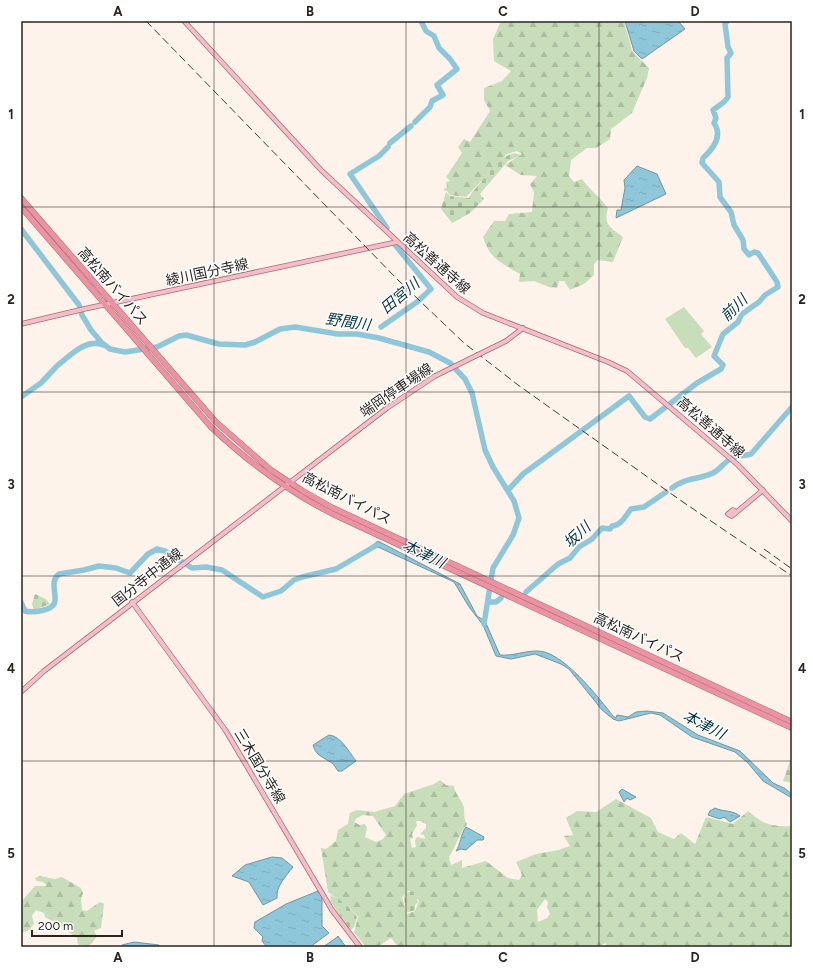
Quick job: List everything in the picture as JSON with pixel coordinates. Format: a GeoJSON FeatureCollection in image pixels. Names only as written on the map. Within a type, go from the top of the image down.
{"type":"FeatureCollection","features":[{"type":"Feature","properties":{"kind":"highway","name":"高松南バイパス"},"geometry":{"type":"LineString","coordinates":[[21,198],[148,346],[216,422],[262,463],[289,482],[333,508],[487,582],[495,590],[792,728]]}},
{"type":"Feature","properties":{"kind":"highway","name":"高松南バイパス"},"geometry":{"type":"LineString","coordinates":[[21,206],[215,431],[240,454],[283,486],[337,516],[487,582],[495,584],[792,722]]}},
{"type":"Feature","properties":{"kind":"main road","name":"高松善通寺線"},"geometry":{"type":"LineString","coordinates":[[184,21],[322,171],[456,297],[476,309],[604,360],[627,371],[733,460],[792,521]]}},
{"type":"Feature","properties":{"kind":"main road","name":"綾川国分寺線"},"geometry":{"type":"LineString","coordinates":[[21,324],[83,309],[397,242]]}},
{"type":"Feature","properties":{"kind":"main road","name":"端岡停車場線"},"geometry":{"type":"LineString","coordinates":[[289,482],[393,404],[435,376],[506,341],[523,328]]}},
{"type":"Feature","properties":{"kind":"main road","name":"国分寺中通線"},"geometry":{"type":"LineString","coordinates":[[21,692],[44,671],[132,602],[289,482]]}},
{"type":"Feature","properties":{"kind":"main road"},"geometry":{"type":"LineString","coordinates":[[736,512],[763,490]]}},
{"type":"Feature","properties":{"kind":"main road","name":"三木国分寺線"},"geometry":{"type":"LineString","coordinates":[[132,602],[226,731],[332,910],[360,947]]}},
{"type":"Feature","properties":{"kind":"green space"},"geometry":{"type":"Polygon","coordinates":[[[501,21],[624,21],[632,51],[649,68],[647,78],[632,113],[611,129],[610,139],[596,148],[587,148],[571,160],[569,176],[574,182],[582,179],[602,200],[608,208],[606,218],[607,222],[614,231],[623,237],[613,262],[598,260],[594,264],[594,275],[584,284],[570,290],[564,281],[559,281],[557,288],[549,287],[534,281],[519,282],[520,274],[497,260],[489,251],[483,237],[494,221],[505,221],[509,214],[532,212],[534,193],[530,184],[537,176],[521,175],[505,165],[522,154],[517,151],[507,154],[466,197],[450,195],[447,191],[443,190],[447,187],[446,182],[450,181],[446,177],[462,153],[458,147],[464,139],[470,142],[490,111],[484,100],[484,88],[502,81],[511,71],[494,61],[493,39],[501,21]]]}},
{"type":"Feature","properties":{"kind":"green space"},"geometry":{"type":"Polygon","coordinates":[[[515,153],[521,155],[508,161],[480,194],[484,199],[470,213],[452,223],[441,209],[446,192],[450,196],[469,198],[472,192],[502,159],[515,153]]]}},
{"type":"Feature","properties":{"kind":"green space"},"geometry":{"type":"Polygon","coordinates":[[[684,307],[704,331],[701,334],[712,347],[696,358],[688,348],[685,348],[665,319],[684,307]]]}},
{"type":"Feature","properties":{"kind":"green space"},"geometry":{"type":"Polygon","coordinates":[[[35,594],[46,599],[50,604],[34,610],[32,604],[35,594]]]}},
{"type":"Feature","properties":{"kind":"green space"},"geometry":{"type":"Polygon","coordinates":[[[792,759],[792,783],[783,781],[792,759]]]}},
{"type":"Feature","properties":{"kind":"green space"},"geometry":{"type":"Polygon","coordinates":[[[440,780],[446,785],[454,786],[455,791],[464,807],[467,824],[449,857],[451,865],[462,860],[462,868],[486,861],[508,878],[519,880],[522,875],[516,862],[536,854],[570,846],[564,836],[573,835],[566,818],[577,811],[596,812],[616,799],[651,818],[658,832],[674,839],[681,833],[695,844],[706,817],[733,824],[748,811],[758,819],[768,824],[792,826],[792,947],[606,947],[606,943],[597,947],[398,947],[391,938],[377,947],[366,947],[354,932],[358,917],[350,908],[328,892],[321,848],[326,849],[336,841],[338,830],[348,824],[350,813],[357,810],[374,812],[395,806],[404,794],[434,784],[440,780]],[[363,815],[357,818],[354,822],[360,825],[365,824],[367,828],[365,837],[376,842],[383,839],[386,835],[373,816],[363,815]],[[416,821],[417,825],[412,834],[413,838],[410,839],[412,848],[416,847],[415,841],[417,837],[425,839],[424,835],[420,834],[426,828],[426,824],[416,821]],[[408,891],[402,897],[407,914],[415,911],[419,901],[413,891],[408,891]],[[545,899],[537,910],[538,922],[547,918],[550,914],[547,907],[548,902],[545,899]]]}},
{"type":"Feature","properties":{"kind":"green space"},"geometry":{"type":"Polygon","coordinates":[[[40,876],[55,879],[62,877],[81,888],[83,893],[81,899],[82,910],[87,911],[100,902],[104,904],[101,928],[94,931],[97,936],[89,946],[84,947],[78,944],[77,938],[45,917],[44,913],[36,910],[32,916],[34,924],[28,931],[21,933],[21,902],[35,886],[47,886],[43,882],[36,881],[35,878],[40,876]]]}},
{"type":"Feature","properties":{"kind":"green space"},"geometry":{"type":"Polygon","coordinates":[[[412,891],[416,893],[418,902],[415,905],[415,910],[406,913],[405,893],[412,891]]]}},
{"type":"Feature","properties":{"kind":"green space"},"geometry":{"type":"Polygon","coordinates":[[[330,895],[345,904],[357,917],[354,927],[350,931],[331,902],[330,895]]]}},
{"type":"Feature","properties":{"kind":"water"},"geometry":{"type":"Polygon","coordinates":[[[625,21],[678,21],[685,29],[642,59],[634,51],[625,21]]]}},
{"type":"Feature","properties":{"kind":"water"},"geometry":{"type":"Polygon","coordinates":[[[637,166],[657,174],[666,194],[616,218],[617,210],[621,210],[625,188],[624,180],[637,166]]]}},
{"type":"Feature","properties":{"kind":"water"},"geometry":{"type":"Polygon","coordinates":[[[378,541],[460,584],[477,616],[485,621],[500,655],[532,651],[547,653],[557,658],[579,676],[616,718],[617,715],[628,717],[636,712],[647,711],[663,713],[698,735],[740,751],[773,783],[792,794],[792,798],[763,781],[748,763],[735,752],[692,737],[660,715],[651,713],[619,721],[613,719],[602,710],[569,669],[561,664],[535,654],[511,659],[496,656],[483,625],[469,607],[454,582],[378,547],[371,550],[369,548],[378,541]]]}},
{"type":"Feature","properties":{"kind":"water"},"geometry":{"type":"Polygon","coordinates":[[[329,735],[341,741],[356,761],[342,771],[338,771],[332,763],[320,756],[314,749],[313,745],[329,735]]]}},
{"type":"Feature","properties":{"kind":"water"},"geometry":{"type":"Polygon","coordinates":[[[622,789],[636,797],[630,800],[627,798],[624,802],[619,792],[622,789]]]}},
{"type":"Feature","properties":{"kind":"water"},"geometry":{"type":"Polygon","coordinates":[[[715,808],[740,816],[730,822],[724,817],[720,819],[708,815],[710,811],[715,808]]]}},
{"type":"Feature","properties":{"kind":"water"},"geometry":{"type":"Polygon","coordinates":[[[466,827],[484,837],[483,840],[477,840],[466,850],[461,849],[456,851],[463,833],[466,827]]]}},
{"type":"Feature","properties":{"kind":"water"},"geometry":{"type":"Polygon","coordinates":[[[272,857],[282,858],[293,867],[280,885],[277,898],[263,905],[249,882],[232,876],[245,865],[272,857]]]}},
{"type":"Feature","properties":{"kind":"water"},"geometry":{"type":"Polygon","coordinates":[[[318,891],[322,897],[322,926],[329,933],[310,947],[267,947],[262,941],[263,937],[254,928],[255,922],[286,904],[318,891]]]}},
{"type":"Feature","properties":{"kind":"water"},"geometry":{"type":"Polygon","coordinates":[[[338,936],[346,947],[323,947],[336,938],[338,936]]]}},
{"type":"Feature","properties":{"kind":"water"},"geometry":{"type":"Polygon","coordinates":[[[134,942],[159,945],[159,947],[123,947],[122,945],[134,942]]]}},
{"type":"Feature","properties":{"kind":"waterway","name":"田宮川"},"geometry":{"type":"LineString","coordinates":[[415,122],[430,107],[432,101],[443,95],[437,85],[457,69],[439,48],[434,36],[426,31],[421,21]]}},
{"type":"Feature","properties":{"kind":"waterway","name":"前川"},"geometry":{"type":"LineString","coordinates":[[508,490],[523,474],[629,396],[645,417],[650,419],[697,383],[721,369],[723,365],[714,356],[723,334],[738,322],[742,314],[759,302],[765,295],[778,287],[777,282],[758,253],[754,252],[749,255],[744,249],[743,240],[734,225],[731,212],[720,197],[719,182],[702,163],[703,158],[716,142],[717,128],[714,123],[716,118],[713,110],[728,97],[727,58],[731,53],[728,47],[725,24],[727,21]]}},
{"type":"Feature","properties":{"kind":"waterway","name":"田宮川"},"geometry":{"type":"LineString","coordinates":[[390,143],[411,126]]}},
{"type":"Feature","properties":{"kind":"waterway","name":"田宮川"},"geometry":{"type":"LineString","coordinates":[[387,228],[350,174],[379,156],[388,147]]}},
{"type":"Feature","properties":{"kind":"waterway","name":"野間川"},"geometry":{"type":"LineString","coordinates":[[21,229],[79,305],[82,315],[91,330],[102,343],[110,349],[125,352],[157,347],[179,336],[186,335],[219,344],[245,345],[255,342],[280,329],[295,327],[338,334],[357,334],[379,338],[429,352],[450,363],[465,379],[472,393],[485,450],[493,467],[514,501],[519,518],[513,535],[493,568],[484,624]]}},
{"type":"Feature","properties":{"kind":"waterway","name":"田宮川"},"geometry":{"type":"LineString","coordinates":[[381,327],[417,302],[431,289],[396,246]]}},
{"type":"Feature","properties":{"kind":"waterway"},"geometry":{"type":"LineString","coordinates":[[58,365],[73,352],[85,346],[97,343],[103,345]]}},
{"type":"Feature","properties":{"kind":"waterway"},"geometry":{"type":"LineString","coordinates":[[21,397],[41,383],[56,367]]}},
{"type":"Feature","properties":{"kind":"waterway","name":"坂川"},"geometry":{"type":"LineString","coordinates":[[672,488],[687,480],[713,473],[732,458],[751,454],[792,407]]}},
{"type":"Feature","properties":{"kind":"waterway","name":"坂川"},"geometry":{"type":"LineString","coordinates":[[526,592],[558,564],[570,558],[579,547],[592,539],[602,528],[610,529],[612,526],[615,526],[621,522],[631,509],[644,507],[666,492]]}},
{"type":"Feature","properties":{"kind":"waterway","name":"本津川"},"geometry":{"type":"LineString","coordinates":[[21,602],[25,611],[32,612],[47,609],[54,604],[54,583],[59,574],[99,566],[116,568],[130,573],[148,554],[157,549],[165,551],[192,568],[206,567],[222,570],[263,597],[281,591],[294,580],[336,569],[375,546]]}},
{"type":"Feature","properties":{"kind":"waterway","name":"坂川"},"geometry":{"type":"LineString","coordinates":[[489,602],[496,602],[501,598]]}},
{"type":"Feature","properties":{"kind":"railway"},"geometry":{"type":"LineString","coordinates":[[146,21],[398,280],[464,343],[518,385],[680,500],[792,576]]}},
{"type":"Feature","properties":{"kind":"railway"},"geometry":{"type":"LineString","coordinates":[[764,549],[792,569]]}}]}
